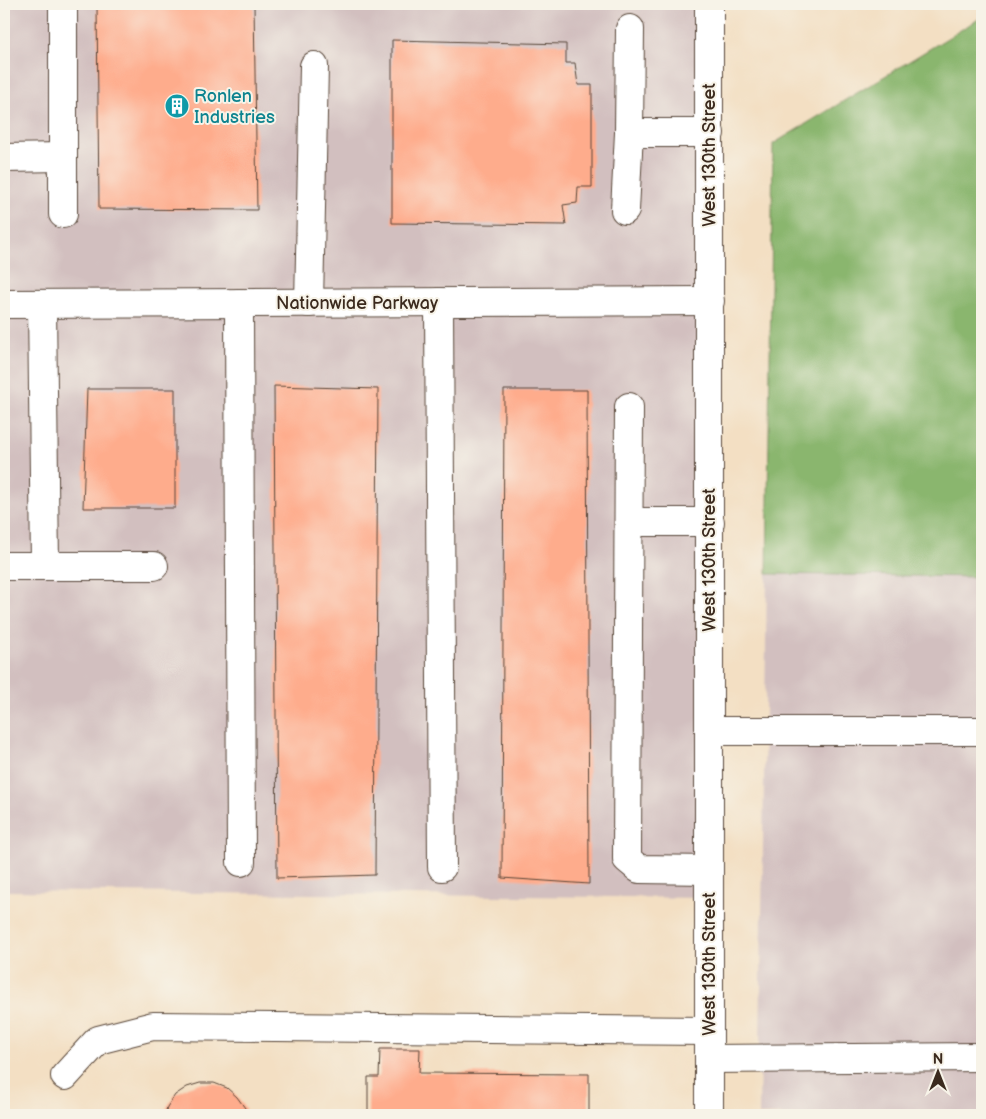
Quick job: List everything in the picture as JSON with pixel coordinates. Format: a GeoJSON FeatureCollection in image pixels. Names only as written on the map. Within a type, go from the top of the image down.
{"type":"FeatureCollection","features":[{"type":"Feature","properties":{"kind":"main road"},"geometry":{"type":"LineString","coordinates":[[63,4],[63,214]]}},
{"type":"Feature","properties":{"kind":"main road","name":"West 130th Street"},"geometry":{"type":"LineString","coordinates":[[709,4],[709,1115]]}},
{"type":"Feature","properties":{"kind":"main road"},"geometry":{"type":"LineString","coordinates":[[625,210],[629,133],[630,29]]}},
{"type":"Feature","properties":{"kind":"main road"},"geometry":{"type":"LineString","coordinates":[[309,303],[314,66]]}},
{"type":"Feature","properties":{"kind":"main road"},"geometry":{"type":"LineString","coordinates":[[629,133],[710,133]]}},
{"type":"Feature","properties":{"kind":"main road"},"geometry":{"type":"LineString","coordinates":[[4,158],[63,156]]}},
{"type":"Feature","properties":{"kind":"main road","name":"Nationwide Parkway"},"geometry":{"type":"LineString","coordinates":[[4,304],[710,301]]}},
{"type":"Feature","properties":{"kind":"main road"},"geometry":{"type":"LineString","coordinates":[[439,302],[442,867]]}},
{"type":"Feature","properties":{"kind":"main road"},"geometry":{"type":"LineString","coordinates":[[239,303],[241,862]]}},
{"type":"Feature","properties":{"kind":"main road"},"geometry":{"type":"LineString","coordinates":[[42,304],[45,566]]}},
{"type":"Feature","properties":{"kind":"main road"},"geometry":{"type":"LineString","coordinates":[[629,407],[627,859],[638,869],[709,870]]}},
{"type":"Feature","properties":{"kind":"main road"},"geometry":{"type":"LineString","coordinates":[[629,522],[710,522]]}},
{"type":"Feature","properties":{"kind":"main road"},"geometry":{"type":"LineString","coordinates":[[4,566],[154,566]]}},
{"type":"Feature","properties":{"kind":"main road"},"geometry":{"type":"LineString","coordinates":[[709,731],[982,732]]}},
{"type":"Feature","properties":{"kind":"main road"},"geometry":{"type":"LineString","coordinates":[[65,1076],[98,1040],[153,1026],[709,1031]]}},
{"type":"Feature","properties":{"kind":"main road"},"geometry":{"type":"LineString","coordinates":[[709,1059],[982,1058]]}},
{"type":"Feature","properties":{"kind":"shaded area"},"geometry":{"type":"Polygon","coordinates":[[[4,4],[707,4],[709,898],[4,891],[4,4]]]}},
{"type":"Feature","properties":{"kind":"shaded area"},"geometry":{"type":"Polygon","coordinates":[[[767,574],[982,577],[982,1115],[759,1115],[767,574]]]}},
{"type":"Feature","properties":{"kind":"green space"},"geometry":{"type":"Polygon","coordinates":[[[982,17],[982,577],[767,574],[773,144],[982,17]]]}},
{"type":"Feature","properties":{"kind":"building","name":"Ronlen Industries"},"geometry":{"type":"Polygon","coordinates":[[[97,4],[254,4],[257,210],[99,209],[97,4]]]}},
{"type":"Feature","properties":{"kind":"building"},"geometry":{"type":"Polygon","coordinates":[[[392,40],[566,44],[566,63],[575,63],[578,85],[592,85],[592,187],[578,187],[577,203],[563,205],[566,225],[392,223],[392,40]]]}},
{"type":"Feature","properties":{"kind":"building"},"geometry":{"type":"Polygon","coordinates":[[[274,386],[378,389],[375,875],[277,878],[274,386]]]}},
{"type":"Feature","properties":{"kind":"building"},"geometry":{"type":"Polygon","coordinates":[[[87,389],[175,389],[175,508],[83,508],[87,389]]]}},
{"type":"Feature","properties":{"kind":"building"},"geometry":{"type":"Polygon","coordinates":[[[504,390],[587,390],[589,884],[502,878],[504,390]]]}},
{"type":"Feature","properties":{"kind":"building"},"geometry":{"type":"Polygon","coordinates":[[[380,1049],[420,1049],[419,1073],[589,1074],[589,1115],[368,1115],[368,1077],[379,1077],[380,1049]]]}},
{"type":"Feature","properties":{"kind":"building"},"geometry":{"type":"Polygon","coordinates":[[[200,1083],[214,1083],[227,1088],[245,1108],[246,1115],[165,1115],[167,1107],[175,1095],[187,1087],[200,1083]]]}},
{"type":"Feature","properties":{"kind":"place","name":"Ronlen Industries"},"geometry":{"type":"Point","coordinates":[177,106]}}]}
